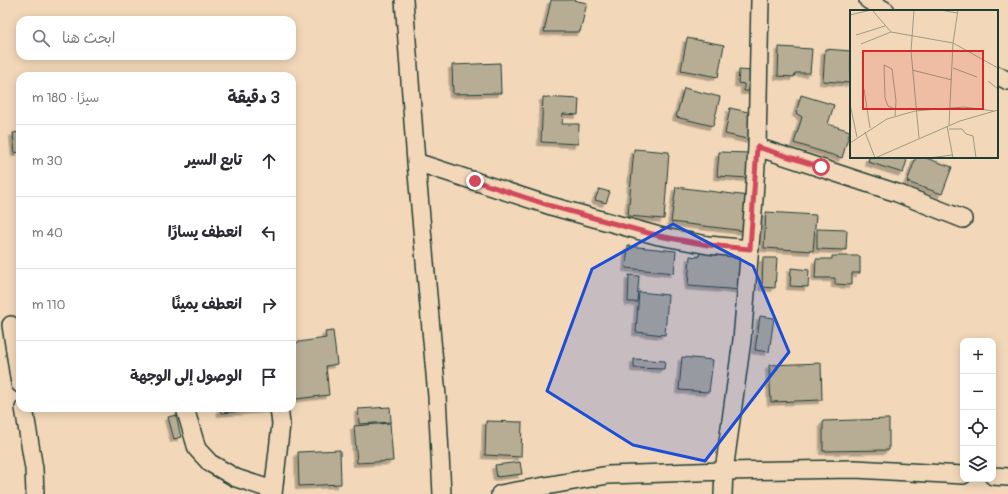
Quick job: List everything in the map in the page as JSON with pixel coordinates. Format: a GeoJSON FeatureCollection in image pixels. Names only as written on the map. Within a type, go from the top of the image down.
{"type":"FeatureCollection","features":[{"type":"Feature","properties":{"kind":"street"},"geometry":{"type":"LineString","coordinates":[[404,0],[416,162],[437,396],[442,494]]}},
{"type":"Feature","properties":{"kind":"street"},"geometry":{"type":"LineString","coordinates":[[723,494],[724,471],[742,340],[750,249],[757,147],[760,0]]}},
{"type":"Feature","properties":{"kind":"street"},"geometry":{"type":"LineString","coordinates":[[868,0],[884,10]]}},
{"type":"Feature","properties":{"kind":"street"},"geometry":{"type":"LineString","coordinates":[[998,76],[1008,81]]}},
{"type":"Feature","properties":{"kind":"street"},"geometry":{"type":"LineString","coordinates":[[757,147],[897,192],[963,219]]}},
{"type":"Feature","properties":{"kind":"street"},"geometry":{"type":"LineString","coordinates":[[416,162],[544,204],[659,236],[708,245],[750,249]]}},
{"type":"Feature","properties":{"kind":"street"},"geometry":{"type":"LineString","coordinates":[[11,325],[16,358]]}},
{"type":"Feature","properties":{"kind":"street"},"geometry":{"type":"LineString","coordinates":[[25,412],[34,469],[35,494]]}},
{"type":"Feature","properties":{"kind":"street"},"geometry":{"type":"LineString","coordinates":[[186,412],[197,448],[210,464],[236,478],[273,492],[281,424],[280,412]]}},
{"type":"Feature","properties":{"kind":"street"},"geometry":{"type":"LineString","coordinates":[[500,494],[608,475],[855,469],[960,475]]}},
{"type":"Feature","properties":{"kind":"street"},"geometry":{"type":"LineString","coordinates":[[996,476],[1008,477]]}},
{"type":"Feature","properties":{"kind":"highlighted area"},"geometry":{"type":"Polygon","coordinates":[[[673,224],[753,266],[789,352],[705,461],[633,445],[547,391],[592,269],[673,224]]]}},
{"type":"Feature","properties":{"kind":"building"},"geometry":{"type":"Polygon","coordinates":[[[551,0],[573,0],[587,3],[580,32],[544,32],[551,0]]]}},
{"type":"Feature","properties":{"kind":"building"},"geometry":{"type":"Polygon","coordinates":[[[687,38],[724,45],[718,77],[681,70],[687,38]]]}},
{"type":"Feature","properties":{"kind":"building"},"geometry":{"type":"Polygon","coordinates":[[[779,47],[812,49],[810,73],[795,73],[794,77],[778,76],[779,47]]]}},
{"type":"Feature","properties":{"kind":"building"},"geometry":{"type":"Polygon","coordinates":[[[825,49],[850,51],[850,83],[823,81],[825,49]]]}},
{"type":"Feature","properties":{"kind":"building"},"geometry":{"type":"Polygon","coordinates":[[[500,63],[501,93],[453,94],[452,65],[500,63]]]}},
{"type":"Feature","properties":{"kind":"building"},"geometry":{"type":"Polygon","coordinates":[[[739,70],[753,71],[756,91],[744,91],[744,84],[738,83],[739,70]]]}},
{"type":"Feature","properties":{"kind":"building"},"geometry":{"type":"Polygon","coordinates":[[[684,88],[720,97],[713,126],[676,117],[684,88]]]}},
{"type":"Feature","properties":{"kind":"building"},"geometry":{"type":"Polygon","coordinates":[[[801,95],[834,105],[828,124],[850,131],[842,158],[794,143],[802,117],[796,113],[801,95]]]}},
{"type":"Feature","properties":{"kind":"building"},"geometry":{"type":"Polygon","coordinates":[[[543,97],[579,99],[578,115],[563,114],[562,124],[579,124],[578,144],[541,142],[543,97]]]}},
{"type":"Feature","properties":{"kind":"building"},"geometry":{"type":"Polygon","coordinates":[[[730,108],[757,114],[751,140],[725,134],[730,108]]]}},
{"type":"Feature","properties":{"kind":"building"},"geometry":{"type":"Polygon","coordinates":[[[13,133],[16,133],[15,153],[13,133]]]}},
{"type":"Feature","properties":{"kind":"building"},"geometry":{"type":"Polygon","coordinates":[[[634,149],[669,152],[664,219],[628,216],[634,149]]]}},
{"type":"Feature","properties":{"kind":"building"},"geometry":{"type":"Polygon","coordinates":[[[719,152],[749,153],[748,178],[717,176],[719,152]]]}},
{"type":"Feature","properties":{"kind":"building"},"geometry":{"type":"Polygon","coordinates":[[[869,158],[901,158],[907,160],[903,173],[868,162],[869,158]]]}},
{"type":"Feature","properties":{"kind":"building"},"geometry":{"type":"Polygon","coordinates":[[[916,158],[926,158],[952,167],[942,194],[907,182],[916,158]]]}},
{"type":"Feature","properties":{"kind":"building"},"geometry":{"type":"Polygon","coordinates":[[[676,187],[749,196],[745,231],[671,222],[676,187]]]}},
{"type":"Feature","properties":{"kind":"building"},"geometry":{"type":"Polygon","coordinates":[[[599,189],[610,192],[606,203],[595,200],[599,189]]]}},
{"type":"Feature","properties":{"kind":"building"},"geometry":{"type":"Polygon","coordinates":[[[766,212],[816,215],[813,251],[764,248],[766,212]]]}},
{"type":"Feature","properties":{"kind":"building"},"geometry":{"type":"Polygon","coordinates":[[[817,229],[847,230],[846,250],[817,249],[817,229]]]}},
{"type":"Feature","properties":{"kind":"building"},"geometry":{"type":"Polygon","coordinates":[[[628,246],[676,251],[674,273],[626,268],[628,246]]]}},
{"type":"Feature","properties":{"kind":"building"},"geometry":{"type":"Polygon","coordinates":[[[700,252],[734,254],[733,258],[744,259],[742,290],[688,286],[690,256],[699,257],[700,252]]]}},
{"type":"Feature","properties":{"kind":"building"},"geometry":{"type":"Polygon","coordinates":[[[832,256],[860,256],[860,273],[852,273],[852,285],[835,284],[835,278],[815,278],[816,259],[832,259],[832,256]]]}},
{"type":"Feature","properties":{"kind":"building"},"geometry":{"type":"Polygon","coordinates":[[[763,258],[777,258],[775,288],[762,287],[763,258]]]}},
{"type":"Feature","properties":{"kind":"building"},"geometry":{"type":"Polygon","coordinates":[[[791,268],[809,270],[808,287],[790,286],[791,268]]]}},
{"type":"Feature","properties":{"kind":"building"},"geometry":{"type":"Polygon","coordinates":[[[629,275],[639,276],[637,302],[628,302],[629,275]]]}},
{"type":"Feature","properties":{"kind":"building"},"geometry":{"type":"Polygon","coordinates":[[[639,292],[668,295],[665,335],[636,332],[639,292]]]}},
{"type":"Feature","properties":{"kind":"building"},"geometry":{"type":"Polygon","coordinates":[[[760,316],[774,318],[769,352],[755,350],[760,316]]]}},
{"type":"Feature","properties":{"kind":"building"},"geometry":{"type":"Polygon","coordinates":[[[333,331],[337,364],[326,366],[329,395],[296,399],[296,342],[326,338],[325,332],[333,331]]]}},
{"type":"Feature","properties":{"kind":"building"},"geometry":{"type":"Polygon","coordinates":[[[682,357],[713,360],[709,392],[679,390],[682,357]]]}},
{"type":"Feature","properties":{"kind":"building"},"geometry":{"type":"Polygon","coordinates":[[[634,359],[665,361],[664,369],[634,368],[634,359]]]}},
{"type":"Feature","properties":{"kind":"building"},"geometry":{"type":"Polygon","coordinates":[[[821,363],[822,400],[771,402],[769,365],[821,363]]]}},
{"type":"Feature","properties":{"kind":"building"},"geometry":{"type":"Polygon","coordinates":[[[390,407],[391,422],[359,424],[358,409],[390,407]]]}},
{"type":"Feature","properties":{"kind":"building"},"geometry":{"type":"Polygon","coordinates":[[[176,415],[181,437],[174,439],[168,417],[176,415]]]}},
{"type":"Feature","properties":{"kind":"building"},"geometry":{"type":"Polygon","coordinates":[[[889,419],[889,450],[823,451],[823,421],[889,419]]]}},
{"type":"Feature","properties":{"kind":"building"},"geometry":{"type":"Polygon","coordinates":[[[486,421],[522,422],[521,457],[485,455],[486,421]]]}},
{"type":"Feature","properties":{"kind":"building"},"geometry":{"type":"Polygon","coordinates":[[[390,423],[393,461],[357,463],[354,426],[390,423]]]}},
{"type":"Feature","properties":{"kind":"building"},"geometry":{"type":"Polygon","coordinates":[[[340,450],[341,484],[299,486],[298,452],[340,450]]]}},
{"type":"Feature","properties":{"kind":"building"},"geometry":{"type":"Polygon","coordinates":[[[520,462],[522,474],[497,477],[495,465],[520,462]]]}},
{"type":"Feature","properties":{"kind":"route"},"geometry":{"type":"LineString","coordinates":[[475,181],[551,206],[659,236],[708,245],[750,249],[757,147],[821,167]]}}]}
